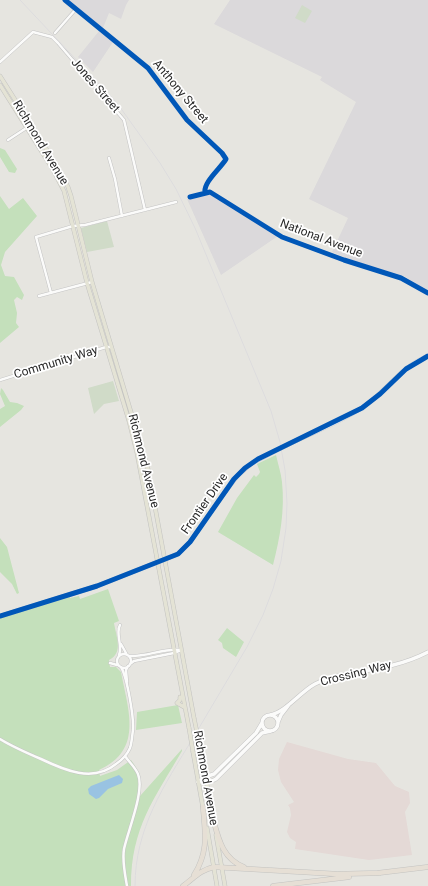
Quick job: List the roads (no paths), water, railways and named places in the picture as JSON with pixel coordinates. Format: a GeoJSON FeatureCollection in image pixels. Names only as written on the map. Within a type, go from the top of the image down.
{"type":"FeatureCollection","features":[{"type":"Feature","properties":{"kind":"highway"},"geometry":{"type":"LineString","coordinates":[[193,877],[201,864],[206,847],[203,807]]}},
{"type":"Feature","properties":{"kind":"highway"},"geometry":{"type":"LineString","coordinates":[[212,815],[219,841],[226,854],[239,865],[252,868]]}},
{"type":"Feature","properties":{"kind":"highway"},"geometry":{"type":"LineString","coordinates":[[183,886],[193,877],[214,867],[337,874],[380,873]]}},
{"type":"Feature","properties":{"kind":"highway"},"geometry":{"type":"LineString","coordinates":[[273,886],[428,867]]}},
{"type":"Feature","properties":{"kind":"main road","name":"Richmond Avenue"},"geometry":{"type":"LineString","coordinates":[[0,76],[66,184],[92,282],[144,457],[182,650],[225,886]]}},
{"type":"Feature","properties":{"kind":"main road","name":"Richmond Avenue"},"geometry":{"type":"LineString","coordinates":[[0,85],[61,183],[66,197],[87,283],[131,428],[189,728],[217,886]]}},
{"type":"Feature","properties":{"kind":"main road"},"geometry":{"type":"LineString","coordinates":[[179,678],[178,683],[181,698],[177,703],[182,705],[185,710]]}},
{"type":"Feature","properties":{"kind":"street","name":"Anthony Street"},"geometry":{"type":"LineString","coordinates":[[64,0],[148,68],[187,120],[226,159],[206,185],[204,190],[205,193]]}},
{"type":"Feature","properties":{"kind":"street"},"geometry":{"type":"LineString","coordinates":[[55,33],[76,9]]}},
{"type":"Feature","properties":{"kind":"street","name":"Jones Street"},"geometry":{"type":"LineString","coordinates":[[0,62],[33,32],[52,37],[124,119],[145,210]]}},
{"type":"Feature","properties":{"kind":"street"},"geometry":{"type":"LineString","coordinates":[[8,140],[31,125]]}},
{"type":"Feature","properties":{"kind":"street"},"geometry":{"type":"LineString","coordinates":[[110,158],[122,216]]}},
{"type":"Feature","properties":{"kind":"street","name":"National Avenue"},"geometry":{"type":"LineString","coordinates":[[205,193],[210,192],[282,237],[344,260],[401,278],[428,293]]}},
{"type":"Feature","properties":{"kind":"street"},"geometry":{"type":"LineString","coordinates":[[190,197],[205,193]]}},
{"type":"Feature","properties":{"kind":"street"},"geometry":{"type":"LineString","coordinates":[[51,293],[36,237],[73,226],[122,216],[176,202]]}},
{"type":"Feature","properties":{"kind":"street"},"geometry":{"type":"LineString","coordinates":[[38,296],[92,282]]}},
{"type":"Feature","properties":{"kind":"street","name":"Community Way"},"geometry":{"type":"LineString","coordinates":[[0,380],[106,347],[112,347]]}},
{"type":"Feature","properties":{"kind":"street","name":"Frontier Drive"},"geometry":{"type":"LineString","coordinates":[[0,616],[97,586],[178,554],[187,547],[219,500],[240,473],[252,463],[362,408],[380,394],[406,369],[428,356]]}},
{"type":"Feature","properties":{"kind":"street"},"geometry":{"type":"LineString","coordinates":[[120,625],[118,629],[120,651],[117,657],[117,663],[126,683]]}},
{"type":"Feature","properties":{"kind":"street"},"geometry":{"type":"LineString","coordinates":[[0,739],[50,764],[77,773],[88,774],[104,771],[115,766],[125,756],[130,746],[133,723],[126,683],[126,670],[131,661],[120,643]]}},
{"type":"Feature","properties":{"kind":"street"},"geometry":{"type":"LineString","coordinates":[[173,649],[182,650],[174,654],[134,661],[126,667],[120,667],[110,663],[121,654],[137,656],[173,649]]}},
{"type":"Feature","properties":{"kind":"street","name":"Crossing Way"},"geometry":{"type":"LineString","coordinates":[[278,722],[281,715],[289,705],[302,692],[320,682],[338,676],[400,664],[428,652]]}},
{"type":"Feature","properties":{"kind":"street","name":"Crossing Way"},"geometry":{"type":"LineString","coordinates":[[270,715],[289,705]]}},
{"type":"Feature","properties":{"kind":"street"},"geometry":{"type":"LineString","coordinates":[[270,715],[276,717],[278,722],[277,727],[271,731],[262,733],[216,779],[206,782],[198,782],[205,777],[214,774],[241,748],[261,727],[264,718],[270,715]]}},
{"type":"Feature","properties":{"kind":"street"},"geometry":{"type":"LineString","coordinates":[[262,723],[266,729],[271,731]]}},
{"type":"Feature","properties":{"kind":"street"},"geometry":{"type":"LineString","coordinates":[[244,751],[244,748],[249,740]]}},
{"type":"Feature","properties":{"kind":"street"},"geometry":{"type":"LineString","coordinates":[[228,767],[231,761],[240,752],[241,748]]}},
{"type":"Feature","properties":{"kind":"street"},"geometry":{"type":"LineString","coordinates":[[125,756],[134,767],[140,782],[138,798],[124,852],[124,866],[127,886]]}},
{"type":"Feature","properties":{"kind":"water"},"geometry":{"type":"Polygon","coordinates":[[[119,775],[123,779],[122,783],[108,789],[99,798],[96,799],[89,794],[88,789],[91,786],[119,775]]]}},
{"type":"Feature","properties":{"kind":"railway"},"geometry":{"type":"LineString","coordinates":[[20,0],[117,103],[160,163],[176,189],[195,228],[271,411],[280,442],[285,470],[287,503],[286,528],[281,561],[273,589],[263,615],[247,647],[172,773],[153,808],[140,845],[136,865],[135,886]]}}]}
